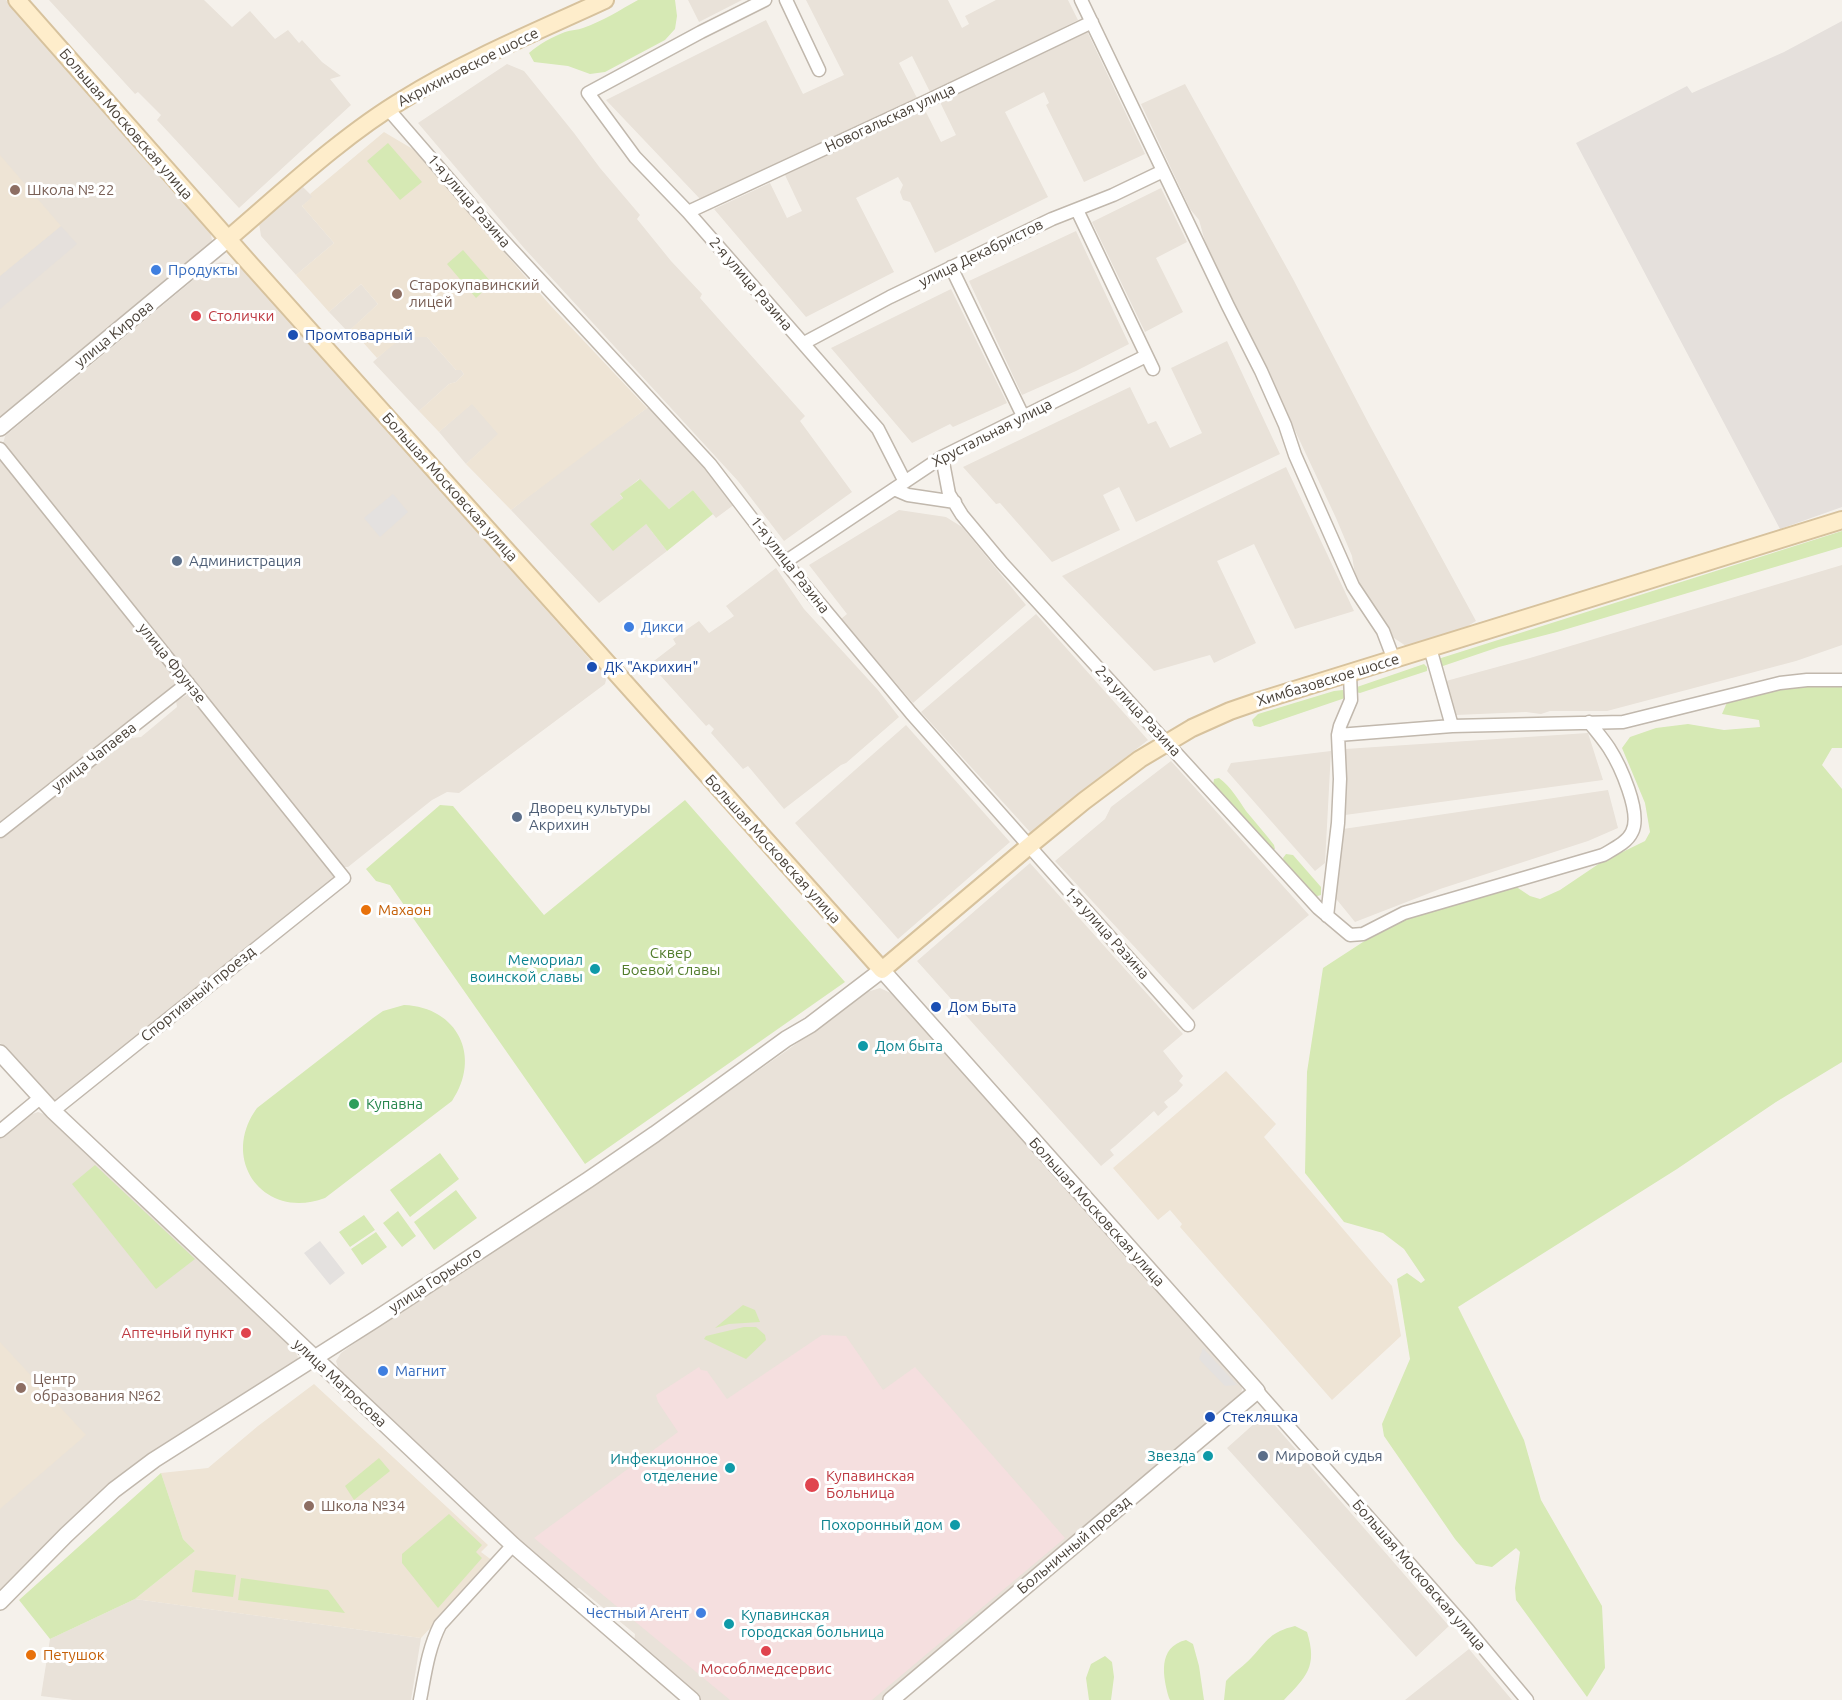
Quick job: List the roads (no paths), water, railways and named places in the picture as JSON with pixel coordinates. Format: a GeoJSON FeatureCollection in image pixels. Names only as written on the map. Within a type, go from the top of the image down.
{"type":"FeatureCollection","features":[{"type":"Feature","properties":{"kind":"main road","name":"Большая Московская улица"},"geometry":{"type":"LineString","coordinates":[[17,0],[882,970]]}},
{"type":"Feature","properties":{"kind":"main road","name":"Акрихиновское шоссе"},"geometry":{"type":"LineString","coordinates":[[228,239],[329,154],[388,109],[430,83],[605,0]]}},
{"type":"Feature","properties":{"kind":"main road","name":"Химбазовское шоссе"},"geometry":{"type":"LineString","coordinates":[[882,970],[1029,846],[1120,774],[1192,728],[1230,711],[1842,519]]}},
{"type":"Feature","properties":{"kind":"street","name":"2-я улица Разина"},"geometry":{"type":"LineString","coordinates":[[765,0],[588,93],[635,157],[688,212],[878,429],[905,482]]}},
{"type":"Feature","properties":{"kind":"street"},"geometry":{"type":"LineString","coordinates":[[786,0],[819,70]]}},
{"type":"Feature","properties":{"kind":"street"},"geometry":{"type":"LineString","coordinates":[[1081,0],[1261,371],[1353,586],[1383,631],[1394,660]]}},
{"type":"Feature","properties":{"kind":"street","name":"Новогальская улица"},"geometry":{"type":"LineString","coordinates":[[688,212],[927,101],[1092,21]]}},
{"type":"Feature","properties":{"kind":"street","name":"1-я улица Разина"},"geometry":{"type":"LineString","coordinates":[[388,109],[479,214],[710,464],[785,562],[910,713],[1188,1025]]}},
{"type":"Feature","properties":{"kind":"street","name":"улица Декабристов"},"geometry":{"type":"LineString","coordinates":[[804,343],[951,267],[1052,219],[1113,195],[1163,171]]}},
{"type":"Feature","properties":{"kind":"street"},"geometry":{"type":"LineString","coordinates":[[1077,210],[1153,369]]}},
{"type":"Feature","properties":{"kind":"street","name":"улица Кирова"},"geometry":{"type":"LineString","coordinates":[[0,428],[228,239]]}},
{"type":"Feature","properties":{"kind":"street"},"geometry":{"type":"LineString","coordinates":[[951,267],[1023,416]]}},
{"type":"Feature","properties":{"kind":"street","name":"Хрустальная улица"},"geometry":{"type":"LineString","coordinates":[[785,562],[942,457],[1146,356]]}},
{"type":"Feature","properties":{"kind":"street","name":"улица Фрунзе"},"geometry":{"type":"LineString","coordinates":[[0,449],[344,878]]}},
{"type":"Feature","properties":{"kind":"street","name":"2-я улица Разина"},"geometry":{"type":"LineString","coordinates":[[942,457],[949,494],[962,515],[1002,563],[1327,916],[1350,935],[1363,934],[1404,913],[1603,855],[1625,841],[1633,831],[1635,814],[1627,787],[1610,750],[1589,722]]}},
{"type":"Feature","properties":{"kind":"street"},"geometry":{"type":"LineString","coordinates":[[894,489],[908,495],[955,502]]}},
{"type":"Feature","properties":{"kind":"street"},"geometry":{"type":"LineString","coordinates":[[1430,648],[1452,726]]}},
{"type":"Feature","properties":{"kind":"street"},"geometry":{"type":"LineString","coordinates":[[1327,916],[1338,823],[1340,779],[1338,735],[1351,700],[1350,674]]}},
{"type":"Feature","properties":{"kind":"street"},"geometry":{"type":"LineString","coordinates":[[1338,735],[1452,726],[1634,720],[1780,683],[1842,680]]}},
{"type":"Feature","properties":{"kind":"street","name":"улица Чапаева"},"geometry":{"type":"LineString","coordinates":[[0,831],[188,683]]}},
{"type":"Feature","properties":{"kind":"street","name":"Спортивный проезд"},"geometry":{"type":"LineString","coordinates":[[53,1111],[344,878]]}},
{"type":"Feature","properties":{"kind":"street","name":"улица Горького"},"geometry":{"type":"LineString","coordinates":[[0,1602],[66,1535],[114,1490],[136,1473],[177,1444],[376,1319],[655,1134],[786,1039],[810,1025],[882,970]]}},
{"type":"Feature","properties":{"kind":"street","name":"Большая Московская улица"},"geometry":{"type":"LineString","coordinates":[[882,970],[1257,1391],[1527,1700]]}},
{"type":"Feature","properties":{"kind":"street","name":"улица Матросова"},"geometry":{"type":"LineString","coordinates":[[0,1053],[53,1111],[513,1545],[692,1700]]}},
{"type":"Feature","properties":{"kind":"street"},"geometry":{"type":"LineString","coordinates":[[0,1131],[40,1098]]}},
{"type":"Feature","properties":{"kind":"street","name":"Больничный проезд"},"geometry":{"type":"LineString","coordinates":[[891,1700],[1257,1391]]}},
{"type":"Feature","properties":{"kind":"street"},"geometry":{"type":"LineString","coordinates":[[420,1700],[428,1657],[440,1625],[513,1545]]}},
{"type":"Feature","properties":{"kind":"place","name":"Школа № 22"},"geometry":{"type":"Point","coordinates":[15,190]}},
{"type":"Feature","properties":{"kind":"place","name":"Продукты"},"geometry":{"type":"Point","coordinates":[156,270]}},
{"type":"Feature","properties":{"kind":"place","name":"Старокупавинский лицей"},"geometry":{"type":"Point","coordinates":[397,294]}},
{"type":"Feature","properties":{"kind":"place","name":"Столички"},"geometry":{"type":"Point","coordinates":[196,316]}},
{"type":"Feature","properties":{"kind":"place","name":"Промтоварный"},"geometry":{"type":"Point","coordinates":[293,335]}},
{"type":"Feature","properties":{"kind":"place","name":"Администрация"},"geometry":{"type":"Point","coordinates":[177,561]}},
{"type":"Feature","properties":{"kind":"place","name":"Дикси"},"geometry":{"type":"Point","coordinates":[629,627]}},
{"type":"Feature","properties":{"kind":"place","name":"ДК \"Акрихин\""},"geometry":{"type":"Point","coordinates":[592,667]}},
{"type":"Feature","properties":{"kind":"place","name":"Дворец культуры Акрихин"},"geometry":{"type":"Point","coordinates":[517,817]}},
{"type":"Feature","properties":{"kind":"place","name":"Махаон"},"geometry":{"type":"Point","coordinates":[366,910]}},
{"type":"Feature","properties":{"kind":"place","name":"Мемориал воинской славы"},"geometry":{"type":"Point","coordinates":[595,969]}},
{"type":"Feature","properties":{"kind":"place","name":"Дом Быта"},"geometry":{"type":"Point","coordinates":[936,1007]}},
{"type":"Feature","properties":{"kind":"place","name":"Дом быта"},"geometry":{"type":"Point","coordinates":[863,1046]}},
{"type":"Feature","properties":{"kind":"place","name":"Купавна"},"geometry":{"type":"Point","coordinates":[354,1104]}},
{"type":"Feature","properties":{"kind":"place","name":"Аптечный пункт"},"geometry":{"type":"Point","coordinates":[246,1333]}},
{"type":"Feature","properties":{"kind":"place","name":"Магнит"},"geometry":{"type":"Point","coordinates":[383,1371]}},
{"type":"Feature","properties":{"kind":"place","name":"Центр образования №62"},"geometry":{"type":"Point","coordinates":[21,1388]}},
{"type":"Feature","properties":{"kind":"place","name":"Стекляшка"},"geometry":{"type":"Point","coordinates":[1210,1417]}},
{"type":"Feature","properties":{"kind":"place","name":"Звезда"},"geometry":{"type":"Point","coordinates":[1208,1456]}},
{"type":"Feature","properties":{"kind":"place","name":"Мировой судья"},"geometry":{"type":"Point","coordinates":[1263,1456]}},
{"type":"Feature","properties":{"kind":"place","name":"Инфекционное отделение"},"geometry":{"type":"Point","coordinates":[730,1468]}},
{"type":"Feature","properties":{"kind":"place","name":"Купавинская Больница"},"geometry":{"type":"Point","coordinates":[812,1485]}},
{"type":"Feature","properties":{"kind":"place","name":"Школа №34"},"geometry":{"type":"Point","coordinates":[309,1506]}},
{"type":"Feature","properties":{"kind":"place","name":"Похоронный дом"},"geometry":{"type":"Point","coordinates":[955,1525]}},
{"type":"Feature","properties":{"kind":"place","name":"Честный Агент"},"geometry":{"type":"Point","coordinates":[701,1613]}},
{"type":"Feature","properties":{"kind":"place","name":"Купавинская городская больница"},"geometry":{"type":"Point","coordinates":[729,1624]}},
{"type":"Feature","properties":{"kind":"place","name":"Мособлмедсервис"},"geometry":{"type":"Point","coordinates":[766,1651]}},
{"type":"Feature","properties":{"kind":"place","name":"Петушок"},"geometry":{"type":"Point","coordinates":[31,1655]}},
{"type":"Feature","properties":{"kind":"park label","name":"Сквер Боевой славы"},"geometry":{"type":"Point","coordinates":[671,962]}}]}
